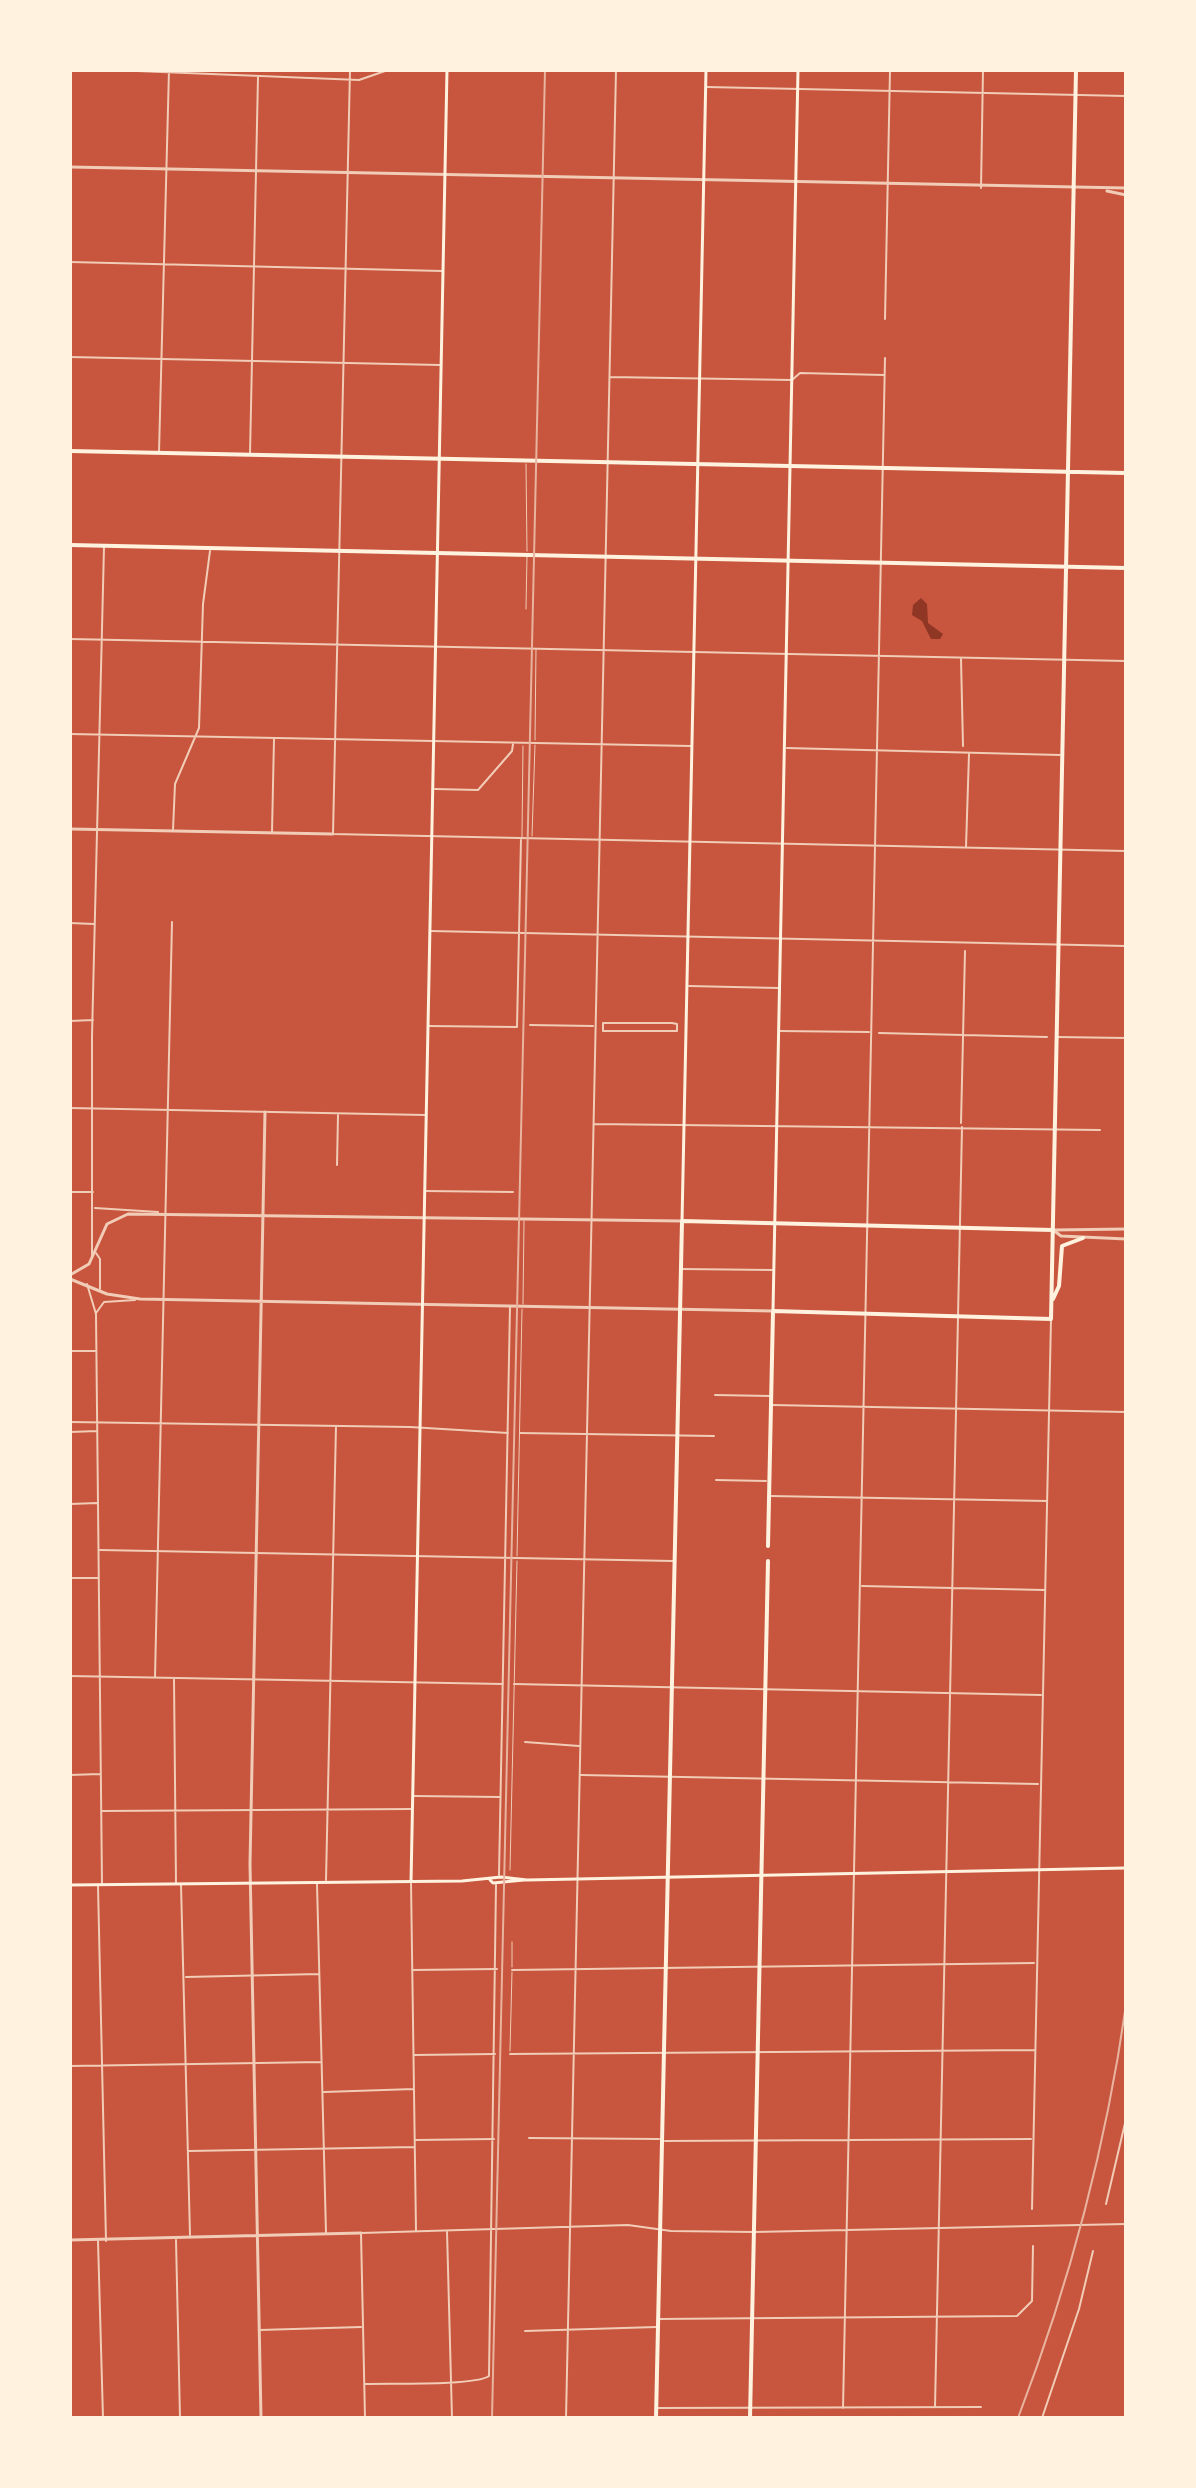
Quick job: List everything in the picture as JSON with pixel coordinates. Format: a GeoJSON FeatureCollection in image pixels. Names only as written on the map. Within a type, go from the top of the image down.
{"type":"FeatureCollection","features":[{"type":"Feature","properties":{"kind":"main road"},"geometry":{"type":"LineString","coordinates":[[411,1881],[447,70]]}},
{"type":"Feature","properties":{"kind":"main road"},"geometry":{"type":"LineString","coordinates":[[656,2418],[706,70]]}},
{"type":"Feature","properties":{"kind":"main road"},"geometry":{"type":"LineString","coordinates":[[768,1546],[798,70]]}},
{"type":"Feature","properties":{"kind":"main road"},"geometry":{"type":"LineString","coordinates":[[773,1311],[1051,1319],[1076,70]]}},
{"type":"Feature","properties":{"kind":"main road"},"geometry":{"type":"LineString","coordinates":[[70,451],[1126,473]]}},
{"type":"Feature","properties":{"kind":"main road"},"geometry":{"type":"LineString","coordinates":[[70,545],[1126,568]]}},
{"type":"Feature","properties":{"kind":"main road"},"geometry":{"type":"LineString","coordinates":[[682,1221],[1053,1230]]}},
{"type":"Feature","properties":{"kind":"main road"},"geometry":{"type":"LineString","coordinates":[[1052,1301],[1059,1286],[1060,1248],[1066,1242],[1083,1238]]}},
{"type":"Feature","properties":{"kind":"main road"},"geometry":{"type":"LineString","coordinates":[[750,2418],[768,1561]]}},
{"type":"Feature","properties":{"kind":"main road"},"geometry":{"type":"LineString","coordinates":[[70,1885],[490,1880],[499,1877],[524,1880],[946,1874],[1126,1868]]}},
{"type":"Feature","properties":{"kind":"main road"},"geometry":{"type":"LineString","coordinates":[[490,1880],[496,1883],[521,1883],[524,1880]]}},
{"type":"Feature","properties":{"kind":"street"},"geometry":{"type":"LineString","coordinates":[[112,70],[350,79],[368,78],[388,70]]}},
{"type":"Feature","properties":{"kind":"street"},"geometry":{"type":"LineString","coordinates":[[333,834],[350,70]]}},
{"type":"Feature","properties":{"kind":"street"},"geometry":{"type":"LineString","coordinates":[[566,2418],[616,70]]}},
{"type":"Feature","properties":{"kind":"street"},"geometry":{"type":"LineString","coordinates":[[885,319],[890,70]]}},
{"type":"Feature","properties":{"kind":"street"},"geometry":{"type":"LineString","coordinates":[[981,188],[983,70]]}},
{"type":"Feature","properties":{"kind":"street"},"geometry":{"type":"LineString","coordinates":[[159,453],[169,72]]}},
{"type":"Feature","properties":{"kind":"street"},"geometry":{"type":"LineString","coordinates":[[250,455],[258,77]]}},
{"type":"Feature","properties":{"kind":"street"},"geometry":{"type":"LineString","coordinates":[[705,87],[1126,96]]}},
{"type":"Feature","properties":{"kind":"street"},"geometry":{"type":"LineString","coordinates":[[70,167],[1072,190],[1126,188]]}},
{"type":"Feature","properties":{"kind":"street"},"geometry":{"type":"LineString","coordinates":[[1104,190],[1126,195]]}},
{"type":"Feature","properties":{"kind":"street"},"geometry":{"type":"LineString","coordinates":[[70,262],[444,271]]}},
{"type":"Feature","properties":{"kind":"street"},"geometry":{"type":"LineString","coordinates":[[70,357],[442,365]]}},
{"type":"Feature","properties":{"kind":"street"},"geometry":{"type":"LineString","coordinates":[[843,2408],[885,358]]}},
{"type":"Feature","properties":{"kind":"street"},"geometry":{"type":"LineString","coordinates":[[609,377],[792,380],[800,373],[884,375]]}},
{"type":"Feature","properties":{"kind":"street"},"geometry":{"type":"LineString","coordinates":[[92,1259],[93,1020],[104,545]]}},
{"type":"Feature","properties":{"kind":"street"},"geometry":{"type":"LineString","coordinates":[[173,831],[177,776],[196,736],[210,547]]}},
{"type":"Feature","properties":{"kind":"street"},"geometry":{"type":"LineString","coordinates":[[70,639],[1126,661]]}},
{"type":"Feature","properties":{"kind":"street"},"geometry":{"type":"LineString","coordinates":[[961,658],[963,746]]}},
{"type":"Feature","properties":{"kind":"street"},"geometry":{"type":"LineString","coordinates":[[70,734],[692,747]]}},
{"type":"Feature","properties":{"kind":"street"},"geometry":{"type":"LineString","coordinates":[[272,833],[274,738]]}},
{"type":"Feature","properties":{"kind":"street"},"geometry":{"type":"LineString","coordinates":[[434,789],[478,790],[512,751],[513,743]]}},
{"type":"Feature","properties":{"kind":"street"},"geometry":{"type":"LineString","coordinates":[[784,748],[1061,755]]}},
{"type":"Feature","properties":{"kind":"street"},"geometry":{"type":"LineString","coordinates":[[966,848],[969,753]]}},
{"type":"Feature","properties":{"kind":"street"},"geometry":{"type":"LineString","coordinates":[[70,829],[1126,851]]}},
{"type":"Feature","properties":{"kind":"street"},"geometry":{"type":"LineString","coordinates":[[427,1026],[517,1027],[521,838]]}},
{"type":"Feature","properties":{"kind":"street"},"geometry":{"type":"LineString","coordinates":[[155,1677],[172,922]]}},
{"type":"Feature","properties":{"kind":"street"},"geometry":{"type":"LineString","coordinates":[[70,923],[95,924]]}},
{"type":"Feature","properties":{"kind":"street"},"geometry":{"type":"LineString","coordinates":[[430,931],[1126,946]]}},
{"type":"Feature","properties":{"kind":"street"},"geometry":{"type":"LineString","coordinates":[[935,2407],[965,951]]}},
{"type":"Feature","properties":{"kind":"street"},"geometry":{"type":"LineString","coordinates":[[687,986],[780,988]]}},
{"type":"Feature","properties":{"kind":"street"},"geometry":{"type":"LineString","coordinates":[[70,1021],[93,1020]]}},
{"type":"Feature","properties":{"kind":"street"},"geometry":{"type":"LineString","coordinates":[[603,1023],[672,1023],[677,1024],[677,1031],[603,1031],[603,1023]]}},
{"type":"Feature","properties":{"kind":"street"},"geometry":{"type":"LineString","coordinates":[[530,1025],[595,1026]]}},
{"type":"Feature","properties":{"kind":"street"},"geometry":{"type":"LineString","coordinates":[[778,1031],[871,1032]]}},
{"type":"Feature","properties":{"kind":"street"},"geometry":{"type":"LineString","coordinates":[[879,1033],[1047,1037]]}},
{"type":"Feature","properties":{"kind":"street"},"geometry":{"type":"LineString","coordinates":[[1056,1037],[1126,1038]]}},
{"type":"Feature","properties":{"kind":"street"},"geometry":{"type":"LineString","coordinates":[[70,1108],[426,1115]]}},
{"type":"Feature","properties":{"kind":"street"},"geometry":{"type":"LineString","coordinates":[[261,2418],[250,1810],[265,1112]]}},
{"type":"Feature","properties":{"kind":"street"},"geometry":{"type":"LineString","coordinates":[[337,1165],[338,1114]]}},
{"type":"Feature","properties":{"kind":"street"},"geometry":{"type":"LineString","coordinates":[[593,1124],[962,1125],[1100,1130]]}},
{"type":"Feature","properties":{"kind":"street"},"geometry":{"type":"LineString","coordinates":[[425,1191],[513,1192]]}},
{"type":"Feature","properties":{"kind":"street"},"geometry":{"type":"LineString","coordinates":[[70,1192],[94,1192]]}},
{"type":"Feature","properties":{"kind":"street"},"geometry":{"type":"LineString","coordinates":[[94,1208],[158,1212]]}},
{"type":"Feature","properties":{"kind":"street"},"geometry":{"type":"LineString","coordinates":[[70,1277],[92,1259],[101,1234],[111,1220],[122,1214],[165,1212],[682,1221]]}},
{"type":"Feature","properties":{"kind":"street"},"geometry":{"type":"LineString","coordinates":[[1053,1230],[1126,1229]]}},
{"type":"Feature","properties":{"kind":"street"},"geometry":{"type":"LineString","coordinates":[[1053,1230],[1061,1236],[1126,1239]]}},
{"type":"Feature","properties":{"kind":"street"},"geometry":{"type":"LineString","coordinates":[[95,1253],[100,1259],[100,1291]]}},
{"type":"Feature","properties":{"kind":"street"},"geometry":{"type":"LineString","coordinates":[[681,1269],[774,1270]]}},
{"type":"Feature","properties":{"kind":"street"},"geometry":{"type":"LineString","coordinates":[[70,1277],[100,1291],[140,1299]]}},
{"type":"Feature","properties":{"kind":"street"},"geometry":{"type":"LineString","coordinates":[[87,1284],[96,1314],[106,2241]]}},
{"type":"Feature","properties":{"kind":"street"},"geometry":{"type":"LineString","coordinates":[[96,1314],[104,1302],[140,1299],[773,1311]]}},
{"type":"Feature","properties":{"kind":"street"},"geometry":{"type":"LineString","coordinates":[[499,1877],[510,1306]]}},
{"type":"Feature","properties":{"kind":"street"},"geometry":{"type":"LineString","coordinates":[[1032,2209],[1051,1319]]}},
{"type":"Feature","properties":{"kind":"street"},"geometry":{"type":"LineString","coordinates":[[70,1351],[96,1351]]}},
{"type":"Feature","properties":{"kind":"street"},"geometry":{"type":"LineString","coordinates":[[715,1395],[771,1396]]}},
{"type":"Feature","properties":{"kind":"street"},"geometry":{"type":"LineString","coordinates":[[771,1405],[1126,1412]]}},
{"type":"Feature","properties":{"kind":"street"},"geometry":{"type":"LineString","coordinates":[[70,1422],[259,1424],[509,1433]]}},
{"type":"Feature","properties":{"kind":"street"},"geometry":{"type":"LineString","coordinates":[[326,1882],[336,1426]]}},
{"type":"Feature","properties":{"kind":"street"},"geometry":{"type":"LineString","coordinates":[[70,1432],[97,1431]]}},
{"type":"Feature","properties":{"kind":"street"},"geometry":{"type":"LineString","coordinates":[[520,1433],[714,1436]]}},
{"type":"Feature","properties":{"kind":"street"},"geometry":{"type":"LineString","coordinates":[[716,1480],[769,1481]]}},
{"type":"Feature","properties":{"kind":"street"},"geometry":{"type":"LineString","coordinates":[[769,1496],[1047,1501]]}},
{"type":"Feature","properties":{"kind":"street"},"geometry":{"type":"LineString","coordinates":[[70,1504],[98,1503]]}},
{"type":"Feature","properties":{"kind":"street"},"geometry":{"type":"LineString","coordinates":[[99,1550],[675,1561]]}},
{"type":"Feature","properties":{"kind":"street"},"geometry":{"type":"LineString","coordinates":[[70,1578],[99,1578]]}},
{"type":"Feature","properties":{"kind":"street"},"geometry":{"type":"LineString","coordinates":[[860,1586],[1045,1590]]}},
{"type":"Feature","properties":{"kind":"street"},"geometry":{"type":"LineString","coordinates":[[70,1676],[504,1684]]}},
{"type":"Feature","properties":{"kind":"street"},"geometry":{"type":"LineString","coordinates":[[174,1678],[175,1810],[190,2238]]}},
{"type":"Feature","properties":{"kind":"street"},"geometry":{"type":"LineString","coordinates":[[514,1684],[1042,1695]]}},
{"type":"Feature","properties":{"kind":"street"},"geometry":{"type":"LineString","coordinates":[[525,1742],[580,1746]]}},
{"type":"Feature","properties":{"kind":"street"},"geometry":{"type":"LineString","coordinates":[[70,1775],[101,1774]]}},
{"type":"Feature","properties":{"kind":"street"},"geometry":{"type":"LineString","coordinates":[[580,1775],[1041,1784]]}},
{"type":"Feature","properties":{"kind":"street"},"geometry":{"type":"LineString","coordinates":[[412,1796],[501,1797]]}},
{"type":"Feature","properties":{"kind":"street"},"geometry":{"type":"LineString","coordinates":[[102,1811],[412,1809]]}},
{"type":"Feature","properties":{"kind":"street"},"geometry":{"type":"LineString","coordinates":[[411,1881],[416,2232]]}},
{"type":"Feature","properties":{"kind":"street"},"geometry":{"type":"LineString","coordinates":[[317,1882],[326,2234]]}},
{"type":"Feature","properties":{"kind":"street"},"geometry":{"type":"LineString","coordinates":[[364,2384],[488,2378],[495,2139],[496,1883]]}},
{"type":"Feature","properties":{"kind":"street"},"geometry":{"type":"LineString","coordinates":[[512,1970],[1037,1963]]}},
{"type":"Feature","properties":{"kind":"street"},"geometry":{"type":"LineString","coordinates":[[410,1970],[497,1969]]}},
{"type":"Feature","properties":{"kind":"street"},"geometry":{"type":"LineString","coordinates":[[183,1977],[321,1974]]}},
{"type":"Feature","properties":{"kind":"street"},"geometry":{"type":"LineString","coordinates":[[510,2054],[1035,2050]]}},
{"type":"Feature","properties":{"kind":"street"},"geometry":{"type":"LineString","coordinates":[[413,2055],[496,2054]]}},
{"type":"Feature","properties":{"kind":"street"},"geometry":{"type":"LineString","coordinates":[[70,2066],[322,2062]]}},
{"type":"Feature","properties":{"kind":"street"},"geometry":{"type":"LineString","coordinates":[[323,2092],[414,2089]]}},
{"type":"Feature","properties":{"kind":"street"},"geometry":{"type":"LineString","coordinates":[[1106,2204],[1126,2119]]}},
{"type":"Feature","properties":{"kind":"street"},"geometry":{"type":"LineString","coordinates":[[529,2138],[655,2137],[663,2141],[756,2143],[1033,2139]]}},
{"type":"Feature","properties":{"kind":"street"},"geometry":{"type":"LineString","coordinates":[[415,2140],[495,2139]]}},
{"type":"Feature","properties":{"kind":"street"},"geometry":{"type":"LineString","coordinates":[[188,2151],[415,2147]]}},
{"type":"Feature","properties":{"kind":"street"},"geometry":{"type":"LineString","coordinates":[[70,2240],[628,2225],[754,2232],[1126,2224]]}},
{"type":"Feature","properties":{"kind":"street"},"geometry":{"type":"LineString","coordinates":[[447,2231],[452,2418]]}},
{"type":"Feature","properties":{"kind":"street"},"geometry":{"type":"LineString","coordinates":[[361,2233],[365,2418]]}},
{"type":"Feature","properties":{"kind":"street"},"geometry":{"type":"LineString","coordinates":[[176,2239],[180,2418]]}},
{"type":"Feature","properties":{"kind":"street"},"geometry":{"type":"LineString","coordinates":[[98,2241],[103,2418]]}},
{"type":"Feature","properties":{"kind":"street"},"geometry":{"type":"LineString","coordinates":[[659,2319],[752,2321],[1011,2316],[1029,2308],[1033,2246]]}},
{"type":"Feature","properties":{"kind":"street"},"geometry":{"type":"LineString","coordinates":[[1042,2418],[1079,2309],[1093,2251]]}},
{"type":"Feature","properties":{"kind":"street"},"geometry":{"type":"LineString","coordinates":[[259,2330],[363,2327]]}},
{"type":"Feature","properties":{"kind":"street"},"geometry":{"type":"LineString","coordinates":[[525,2331],[658,2327]]}},
{"type":"Feature","properties":{"kind":"street"},"geometry":{"type":"LineString","coordinates":[[656,2408],[981,2407]]}},
{"type":"Feature","properties":{"kind":"lane"},"geometry":{"type":"LineString","coordinates":[[526,461],[526,609]]}},
{"type":"Feature","properties":{"kind":"lane"},"geometry":{"type":"LineString","coordinates":[[533,838],[536,649]]}},
{"type":"Feature","properties":{"kind":"lane"},"geometry":{"type":"LineString","coordinates":[[521,838],[523,743]]}},
{"type":"Feature","properties":{"kind":"lane"},"geometry":{"type":"LineString","coordinates":[[510,1870],[524,1219]]}},
{"type":"Feature","properties":{"kind":"lane"},"geometry":{"type":"LineString","coordinates":[[510,2054],[512,1942]]}},
{"type":"Feature","properties":{"kind":"shaded area"},"geometry":{"type":"Polygon","coordinates":[[[921,598],[927,604],[928,623],[943,634],[940,639],[931,639],[922,621],[912,615],[913,605],[921,598]]]}},
{"type":"Feature","properties":{"kind":"railway"},"geometry":{"type":"LineString","coordinates":[[492,2418],[545,70]]}},
{"type":"Feature","properties":{"kind":"railway"},"geometry":{"type":"LineString","coordinates":[[1018,2418],[1054,2317],[1084,2214],[1108,2110],[1126,2005]]}}]}
